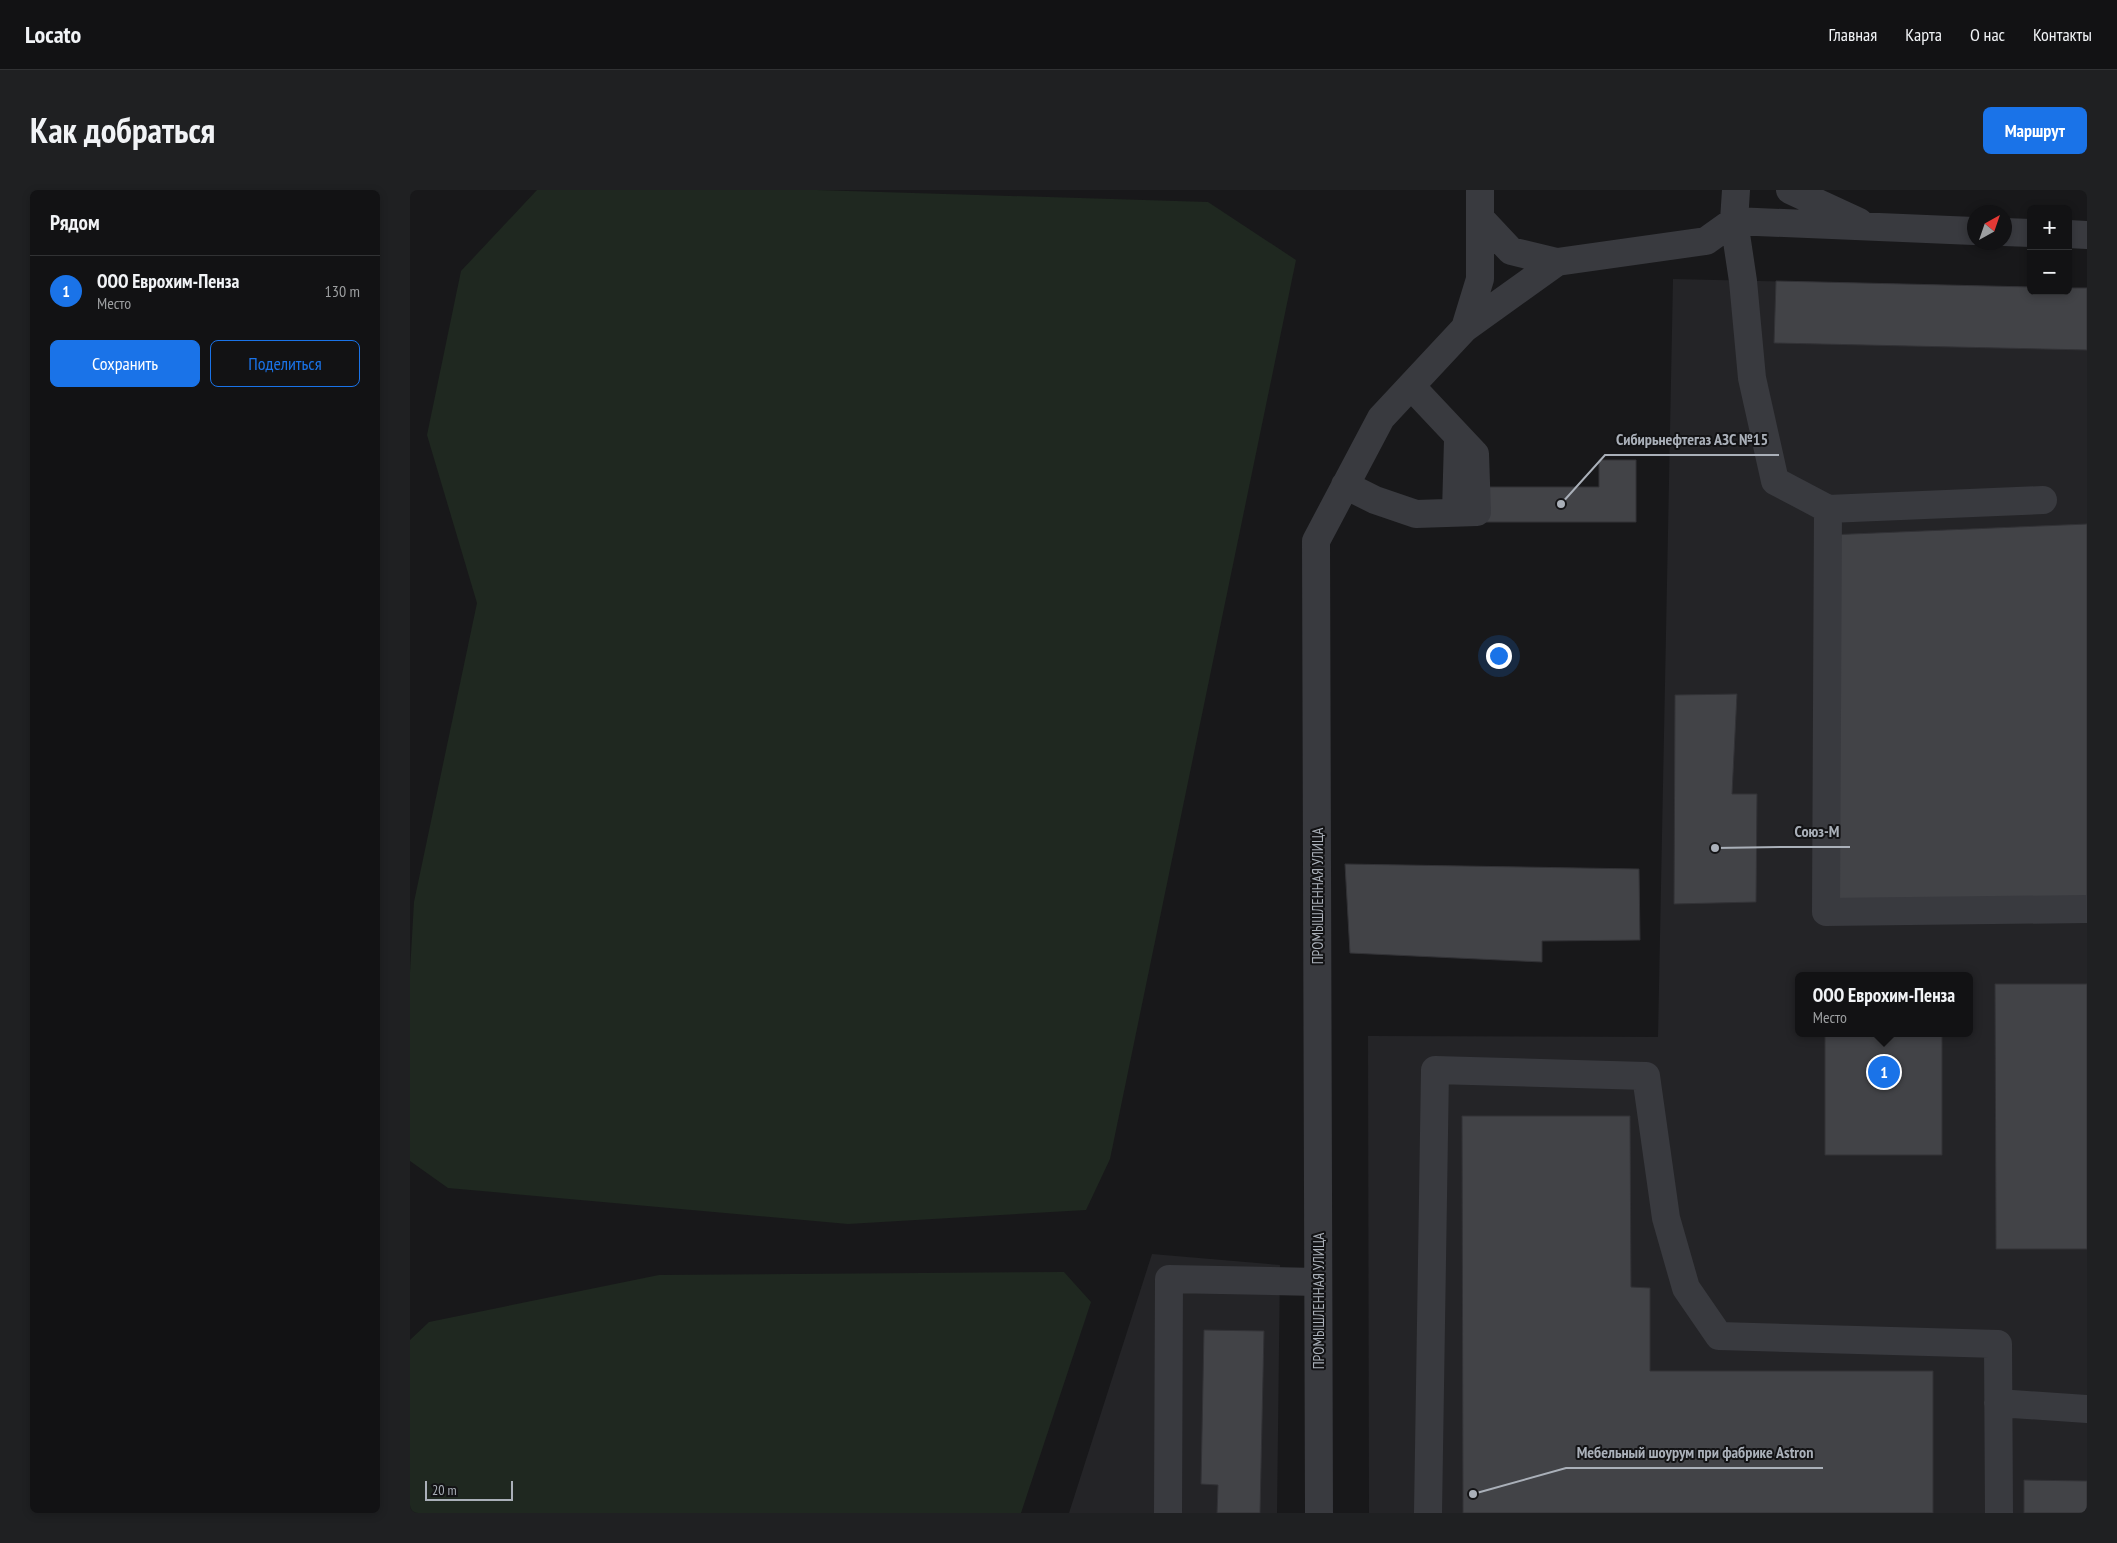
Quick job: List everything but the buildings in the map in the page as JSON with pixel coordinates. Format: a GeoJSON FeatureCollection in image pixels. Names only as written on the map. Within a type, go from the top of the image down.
{"type":"FeatureCollection","features":[{"type":"Feature","properties":{"kind":"street"},"geometry":{"type":"LineString","coordinates":[[1465,328],[1480,279],[1480,190]]}},
{"type":"Feature","properties":{"kind":"street"},"geometry":{"type":"LineString","coordinates":[[1736,190],[1734,221],[1744,281],[1752,378],[1775,481],[1828,509],[2043,500]]}},
{"type":"Feature","properties":{"kind":"street"},"geometry":{"type":"LineString","coordinates":[[1790,190],[1872,228]]}},
{"type":"Feature","properties":{"kind":"street"},"geometry":{"type":"LineString","coordinates":[[1481,219],[1511,251],[1556,262],[1706,241],[1734,221],[1967,231]]}},
{"type":"Feature","properties":{"kind":"street"},"geometry":{"type":"LineString","coordinates":[[2012,232],[2027,233]]}},
{"type":"Feature","properties":{"kind":"street"},"geometry":{"type":"LineString","coordinates":[[2072,234],[2087,235]]}},
{"type":"Feature","properties":{"kind":"street"},"geometry":{"type":"LineString","coordinates":[[1465,328],[1556,262]]}},
{"type":"Feature","properties":{"kind":"street","name":"ПРОМЫШЛЕННАЯ УЛИЦА"},"geometry":{"type":"LineString","coordinates":[[1319,1513],[1316,541],[1381,418],[1465,328]]}},
{"type":"Feature","properties":{"kind":"street"},"geometry":{"type":"LineString","coordinates":[[1345,485],[1375,500],[1416,514],[1456,512],[1458,436],[1411,386]]}},
{"type":"Feature","properties":{"kind":"street"},"geometry":{"type":"LineString","coordinates":[[1828,509],[1826,912],[2087,909]]}},
{"type":"Feature","properties":{"kind":"street"},"geometry":{"type":"LineString","coordinates":[[1428,1513],[1435,1070],[1646,1076],[1666,1218],[1671,1236],[1686,1288],[1719,1336],[1998,1344],[1999,1513]]}},
{"type":"Feature","properties":{"kind":"street"},"geometry":{"type":"LineString","coordinates":[[1168,1513],[1169,1279],[1318,1282]]}},
{"type":"Feature","properties":{"kind":"street"},"geometry":{"type":"LineString","coordinates":[[1998,1403],[2087,1409]]}},
{"type":"Feature","properties":{"kind":"shaded area"},"geometry":{"type":"Polygon","coordinates":[[[537,190],[816,190],[1208,202],[1296,260],[1110,1159],[1086,1210],[848,1224],[448,1188],[410,1161],[410,972],[414,902],[477,603],[427,435],[461,271],[537,190]]]}},
{"type":"Feature","properties":{"kind":"shaded area"},"geometry":{"type":"Polygon","coordinates":[[[1673,279],[2027,287],[2027,295],[2072,295],[2072,288],[2087,288],[2087,1513],[1369,1513],[1368,1036],[1658,1037],[1673,279]]]}},
{"type":"Feature","properties":{"kind":"shaded area"},"geometry":{"type":"Polygon","coordinates":[[[1152,1254],[1280,1265],[1277,1513],[1069,1513],[1152,1254]]]}},
{"type":"Feature","properties":{"kind":"shaded area"},"geometry":{"type":"Polygon","coordinates":[[[1064,1272],[1091,1302],[1021,1513],[410,1513],[410,1340],[429,1322],[659,1275],[1064,1272]]]}},
{"type":"Feature","properties":{"kind":"place","name":"Сибирьнефтегаз АЗС №15"},"geometry":{"type":"Point","coordinates":[1561,504]}},
{"type":"Feature","properties":{"kind":"place","name":"Союз-М"},"geometry":{"type":"Point","coordinates":[1715,848]}},
{"type":"Feature","properties":{"kind":"place","name":"ООО Еврохим-Пенза"},"geometry":{"type":"Point","coordinates":[1884,1072]}},
{"type":"Feature","properties":{"kind":"place","name":"Мебельный шоурум при фабрике Astron"},"geometry":{"type":"Point","coordinates":[1473,1494]}}]}
